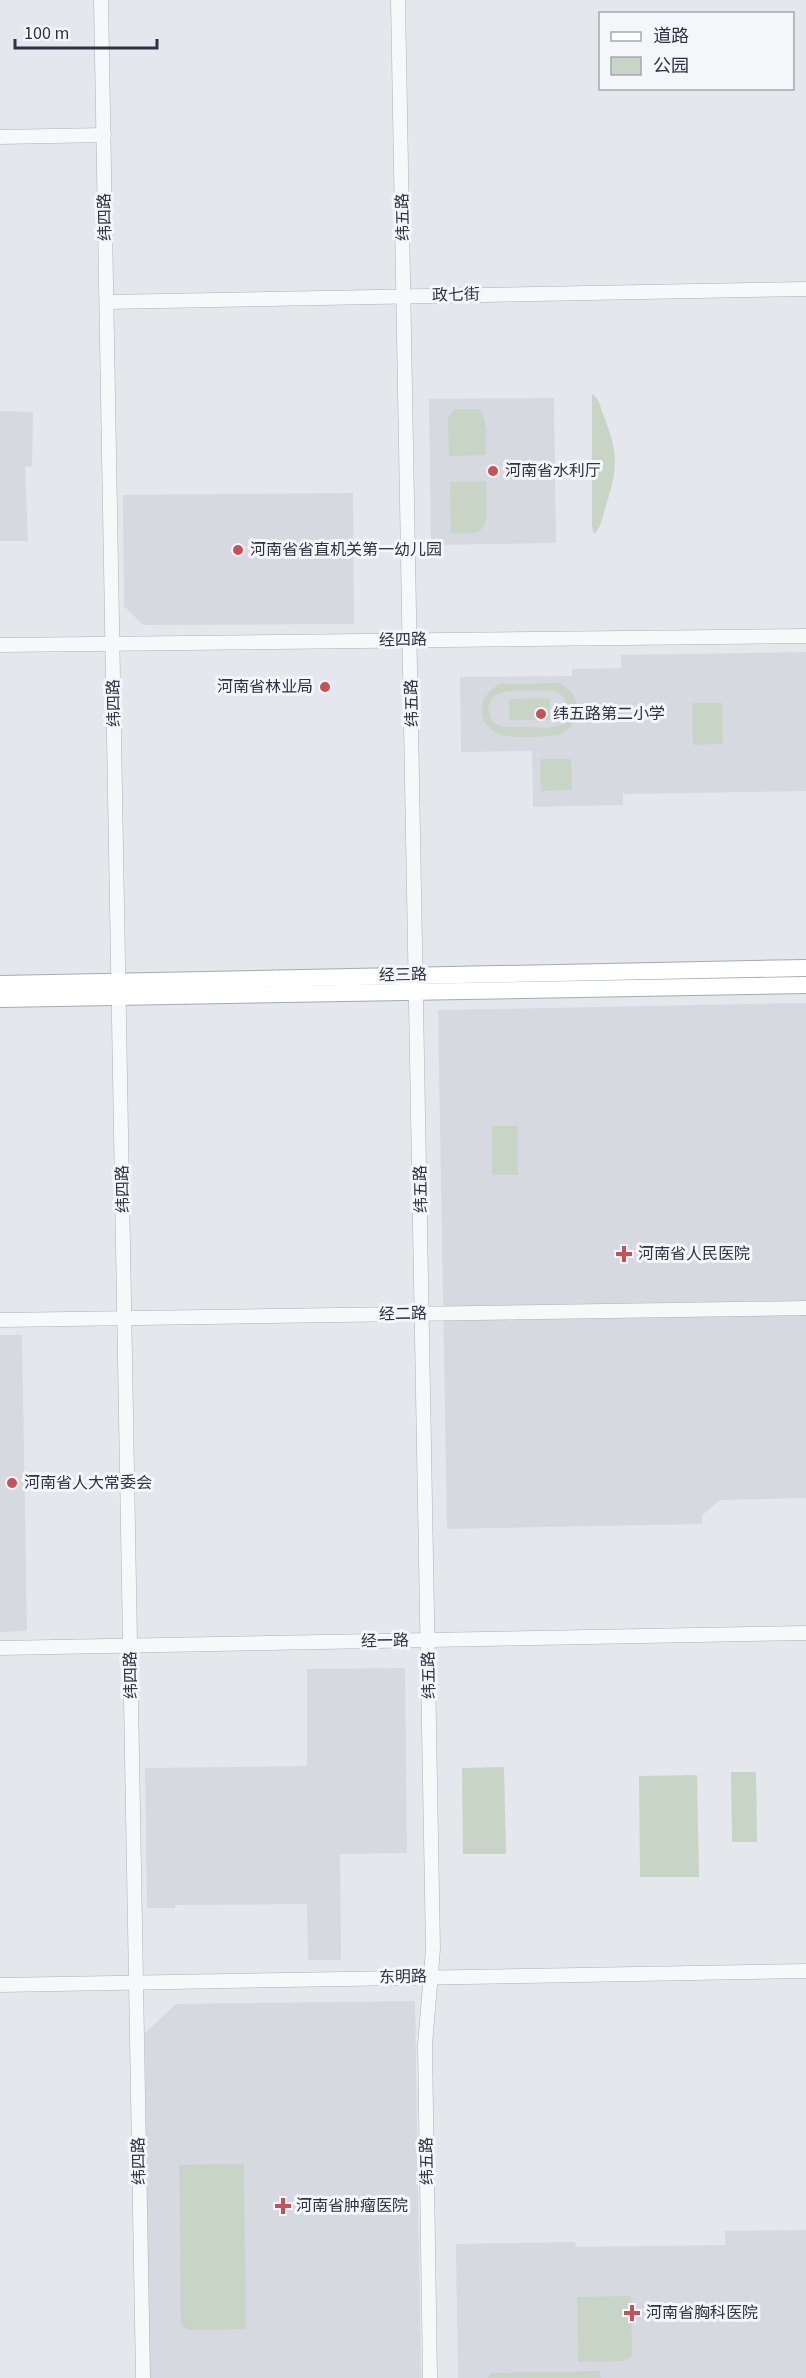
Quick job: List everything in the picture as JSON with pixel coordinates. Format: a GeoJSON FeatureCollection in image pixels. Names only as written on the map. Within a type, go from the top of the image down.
{"type":"FeatureCollection","features":[{"type":"Feature","properties":{"kind":"main road","name":"经三路"},"geometry":{"type":"LineString","coordinates":[[0,999],[120,989],[417,975],[806,968]]}},
{"type":"Feature","properties":{"kind":"main road","name":"经三路"},"geometry":{"type":"LineString","coordinates":[[0,984],[120,989],[417,992],[806,986]]}},
{"type":"Feature","properties":{"kind":"street","name":"纬四路"},"geometry":{"type":"LineString","coordinates":[[101,0],[143,2378]]}},
{"type":"Feature","properties":{"kind":"street","name":"纬五路"},"geometry":{"type":"LineString","coordinates":[[398,0],[433,1948],[424,2045],[430,2378]]}},
{"type":"Feature","properties":{"kind":"street"},"geometry":{"type":"LineString","coordinates":[[0,137],[104,135]]}},
{"type":"Feature","properties":{"kind":"street","name":"政七街"},"geometry":{"type":"LineString","coordinates":[[107,302],[806,288]]}},
{"type":"Feature","properties":{"kind":"street","name":"经四路"},"geometry":{"type":"LineString","coordinates":[[0,645],[806,636]]}},
{"type":"Feature","properties":{"kind":"street","name":"经二路"},"geometry":{"type":"LineString","coordinates":[[0,1320],[806,1308]]}},
{"type":"Feature","properties":{"kind":"street","name":"经一路"},"geometry":{"type":"LineString","coordinates":[[0,1648],[806,1633]]}},
{"type":"Feature","properties":{"kind":"street","name":"东明路"},"geometry":{"type":"LineString","coordinates":[[0,1985],[806,1971]]}},
{"type":"Feature","properties":{"kind":"shaded area","name":"河南省水利厅"},"geometry":{"type":"Polygon","coordinates":[[[554,398],[556,543],[431,545],[429,399],[554,398]]]}},
{"type":"Feature","properties":{"kind":"shaded area"},"geometry":{"type":"Polygon","coordinates":[[[0,411],[33,412],[32,466],[25,467],[28,541],[0,541],[0,411]]]}},
{"type":"Feature","properties":{"kind":"shaded area","name":"河南省省直机关第一幼儿园"},"geometry":{"type":"Polygon","coordinates":[[[353,493],[354,624],[143,625],[124,606],[123,495],[353,493]]]}},
{"type":"Feature","properties":{"kind":"shaded area"},"geometry":{"type":"Polygon","coordinates":[[[806,652],[806,791],[623,794],[623,805],[533,807],[532,751],[461,752],[460,677],[572,676],[572,669],[621,668],[621,655],[806,652]]]}},
{"type":"Feature","properties":{"kind":"shaded area","name":"河南省人民医院"},"geometry":{"type":"Polygon","coordinates":[[[806,1003],[806,1498],[720,1500],[702,1515],[702,1524],[447,1529],[438,1010],[806,1003]]]}},
{"type":"Feature","properties":{"kind":"shaded area","name":"河南省人大常委会"},"geometry":{"type":"Polygon","coordinates":[[[0,1335],[22,1335],[27,1631],[0,1632],[0,1335]]]}},
{"type":"Feature","properties":{"kind":"shaded area"},"geometry":{"type":"Polygon","coordinates":[[[405,1668],[407,1853],[340,1854],[341,1960],[308,1960],[307,1904],[175,1905],[175,1908],[147,1908],[145,1768],[307,1766],[307,1669],[405,1668]]]}},
{"type":"Feature","properties":{"kind":"shaded area","name":"河南省肿瘤医院"},"geometry":{"type":"Polygon","coordinates":[[[415,2001],[421,2378],[149,2378],[145,2033],[176,2004],[415,2001]]]}},
{"type":"Feature","properties":{"kind":"shaded area","name":"河南省胸科医院"},"geometry":{"type":"Polygon","coordinates":[[[806,2230],[806,2378],[458,2378],[456,2244],[575,2242],[576,2247],[725,2245],[725,2231],[806,2230]]]}},
{"type":"Feature","properties":{"kind":"green space"},"geometry":{"type":"Polygon","coordinates":[[[592,394],[599,403],[608,428],[615,461],[609,495],[600,526],[594,534],[592,527],[592,394]]]}},
{"type":"Feature","properties":{"kind":"green space"},"geometry":{"type":"Polygon","coordinates":[[[455,409],[479,409],[485,424],[486,455],[449,456],[448,418],[455,409]]]}},
{"type":"Feature","properties":{"kind":"green space"},"geometry":{"type":"Polygon","coordinates":[[[486,481],[487,501],[483,528],[473,533],[451,533],[450,482],[486,481]]]}},
{"type":"Feature","properties":{"kind":"green space"},"geometry":{"type":"Polygon","coordinates":[[[559,683],[573,694],[576,701],[577,709],[573,723],[560,735],[512,737],[500,734],[484,721],[482,705],[487,694],[500,684],[559,683]],[[556,691],[501,693],[490,702],[489,715],[494,723],[503,727],[558,726],[568,720],[570,715],[567,704],[556,691]]]}},
{"type":"Feature","properties":{"kind":"green space"},"geometry":{"type":"Polygon","coordinates":[[[550,698],[550,720],[509,720],[509,699],[550,698]]]}},
{"type":"Feature","properties":{"kind":"green space"},"geometry":{"type":"Polygon","coordinates":[[[692,703],[722,703],[723,744],[693,745],[692,703]]]}},
{"type":"Feature","properties":{"kind":"green space"},"geometry":{"type":"Polygon","coordinates":[[[540,759],[571,759],[572,790],[541,791],[540,759]]]}},
{"type":"Feature","properties":{"kind":"green space"},"geometry":{"type":"Polygon","coordinates":[[[492,1126],[518,1126],[518,1175],[492,1175],[492,1126]]]}},
{"type":"Feature","properties":{"kind":"green space"},"geometry":{"type":"Polygon","coordinates":[[[504,1767],[506,1854],[463,1854],[462,1768],[504,1767]]]}},
{"type":"Feature","properties":{"kind":"green space"},"geometry":{"type":"Polygon","coordinates":[[[731,1772],[756,1772],[757,1842],[732,1842],[731,1772]]]}},
{"type":"Feature","properties":{"kind":"green space"},"geometry":{"type":"Polygon","coordinates":[[[697,1775],[699,1877],[640,1877],[639,1776],[697,1775]]]}},
{"type":"Feature","properties":{"kind":"green space"},"geometry":{"type":"Polygon","coordinates":[[[244,2164],[246,2329],[188,2330],[181,2324],[179,2165],[244,2164]]]}},
{"type":"Feature","properties":{"kind":"green space"},"geometry":{"type":"Polygon","coordinates":[[[631,2296],[632,2356],[625,2361],[578,2362],[577,2297],[631,2296]]]}},
{"type":"Feature","properties":{"kind":"green space"},"geometry":{"type":"Polygon","coordinates":[[[600,2371],[601,2378],[488,2378],[490,2373],[600,2371]]]}},
{"type":"Feature","properties":{"kind":"place","name":"河南省水利厅"},"geometry":{"type":"Point","coordinates":[493,471]}},
{"type":"Feature","properties":{"kind":"place","name":"河南省省直机关第一幼儿园"},"geometry":{"type":"Point","coordinates":[238,550]}},
{"type":"Feature","properties":{"kind":"place","name":"河南省林业局"},"geometry":{"type":"Point","coordinates":[325,687]}},
{"type":"Feature","properties":{"kind":"place","name":"纬五路第二小学"},"geometry":{"type":"Point","coordinates":[541,714]}},
{"type":"Feature","properties":{"kind":"place","name":"河南省人民医院"},"geometry":{"type":"Point","coordinates":[624,1254]}},
{"type":"Feature","properties":{"kind":"place","name":"河南省人大常委会"},"geometry":{"type":"Point","coordinates":[12,1483]}},
{"type":"Feature","properties":{"kind":"place","name":"河南省肿瘤医院"},"geometry":{"type":"Point","coordinates":[283,2206]}},
{"type":"Feature","properties":{"kind":"place","name":"河南省胸科医院"},"geometry":{"type":"Point","coordinates":[632,2313]}}]}
